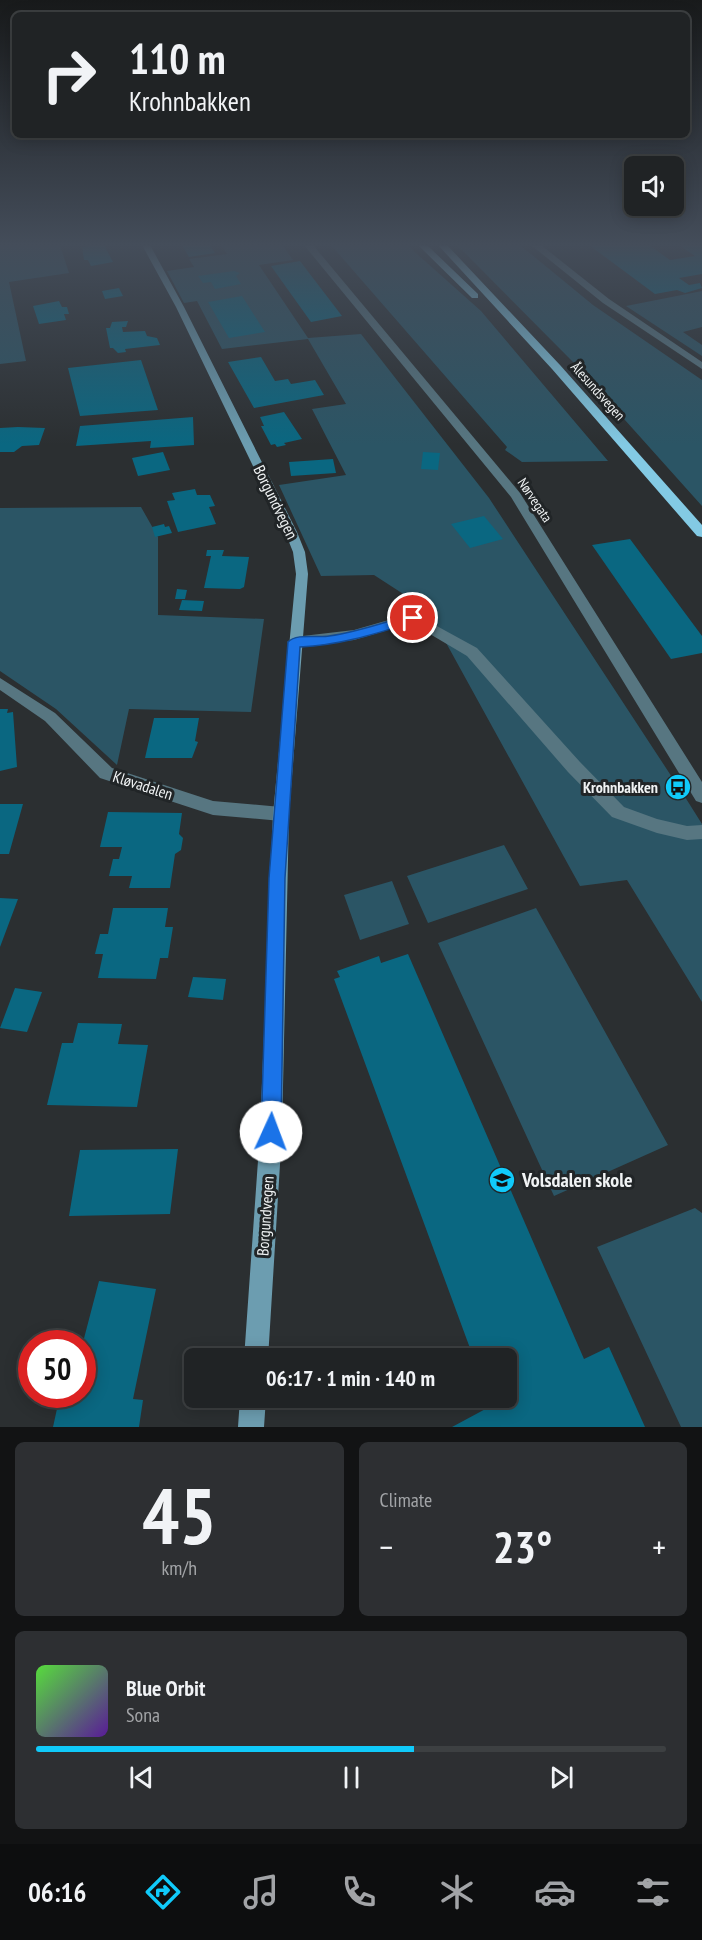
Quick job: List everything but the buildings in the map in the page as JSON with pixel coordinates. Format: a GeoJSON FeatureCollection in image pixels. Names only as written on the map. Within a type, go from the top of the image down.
{"type":"FeatureCollection","features":[{"type":"Feature","properties":{"kind":"highway"},"geometry":{"type":"LineString","coordinates":[[491,312],[513,320]]}},
{"type":"Feature","properties":{"kind":"highway","name":"Ålesundsvegen"},"geometry":{"type":"LineString","coordinates":[[505,312],[702,533]]}},
{"type":"Feature","properties":{"kind":"main road","name":"Borgundvegen"},"geometry":{"type":"LineString","coordinates":[[182,312],[299,552],[302,586],[294,642],[281,814],[271,1132],[257,1348]]}},
{"type":"Feature","properties":{"kind":"main road"},"geometry":{"type":"LineString","coordinates":[[251,1427],[252,1408]]}},
{"type":"Feature","properties":{"kind":"street","name":"Nørvegata"},"geometry":{"type":"LineString","coordinates":[[363,312],[516,495],[702,796]]}},
{"type":"Feature","properties":{"kind":"street"},"geometry":{"type":"LineString","coordinates":[[622,312],[702,366]]}},
{"type":"Feature","properties":{"kind":"street"},"geometry":{"type":"LineString","coordinates":[[294,642],[328,641],[355,636],[413,618],[472,652],[574,767],[618,812],[657,826],[687,833],[702,832]]}},
{"type":"Feature","properties":{"kind":"street","name":"Kløvadalen"},"geometry":{"type":"LineString","coordinates":[[0,683],[50,717],[106,773],[213,808],[281,814]]}},
{"type":"Feature","properties":{"kind":"shaded area"},"geometry":{"type":"Polygon","coordinates":[[[0,312],[15,312],[26,361],[0,364],[0,312]]]}},
{"type":"Feature","properties":{"kind":"shaded area"},"geometry":{"type":"Polygon","coordinates":[[[203,312],[290,312],[308,338],[361,334],[489,498],[702,824],[702,1002],[627,880],[580,886],[428,610],[374,575],[321,576],[279,485],[346,475],[312,409],[346,404],[308,339],[222,349],[203,312]]]}},
{"type":"Feature","properties":{"kind":"shaded area"},"geometry":{"type":"Polygon","coordinates":[[[389,312],[482,312],[608,461],[522,462],[505,450],[507,447],[389,312]]]}},
{"type":"Feature","properties":{"kind":"shaded area"},"geometry":{"type":"Polygon","coordinates":[[[523,312],[603,312],[702,380],[702,506],[573,362],[523,312]]]}},
{"type":"Feature","properties":{"kind":"shaded area"},"geometry":{"type":"Polygon","coordinates":[[[635,312],[702,312],[702,327],[683,332],[702,345],[702,356],[635,312]]]}},
{"type":"Feature","properties":{"kind":"shaded area"},"geometry":{"type":"Polygon","coordinates":[[[141,507],[158,537],[158,615],[264,619],[251,712],[129,709],[117,765],[56,709],[0,671],[0,508],[141,507]]]}},
{"type":"Feature","properties":{"kind":"shaded area"},"geometry":{"type":"Polygon","coordinates":[[[504,845],[528,889],[428,923],[407,876],[504,845]]]}},
{"type":"Feature","properties":{"kind":"shaded area"},"geometry":{"type":"Polygon","coordinates":[[[392,881],[409,924],[360,940],[344,895],[392,881]]]}},
{"type":"Feature","properties":{"kind":"shaded area"},"geometry":{"type":"Polygon","coordinates":[[[536,908],[668,1145],[554,1196],[438,943],[536,908]]]}},
{"type":"Feature","properties":{"kind":"shaded area"},"geometry":{"type":"Polygon","coordinates":[[[695,1208],[702,1213],[702,1427],[681,1427],[597,1247],[695,1208]]]}},
{"type":"Feature","properties":{"kind":"place","name":"Krohnbakken"},"geometry":{"type":"Point","coordinates":[678,787]}},
{"type":"Feature","properties":{"kind":"place","name":"Volsdalen skole"},"geometry":{"type":"Point","coordinates":[502,1180]}},
{"type":"Feature","properties":{"kind":"route"},"geometry":{"type":"LineString","coordinates":[[271,1132],[277,878],[294,642],[328,641],[355,636],[413,618]]}}]}
